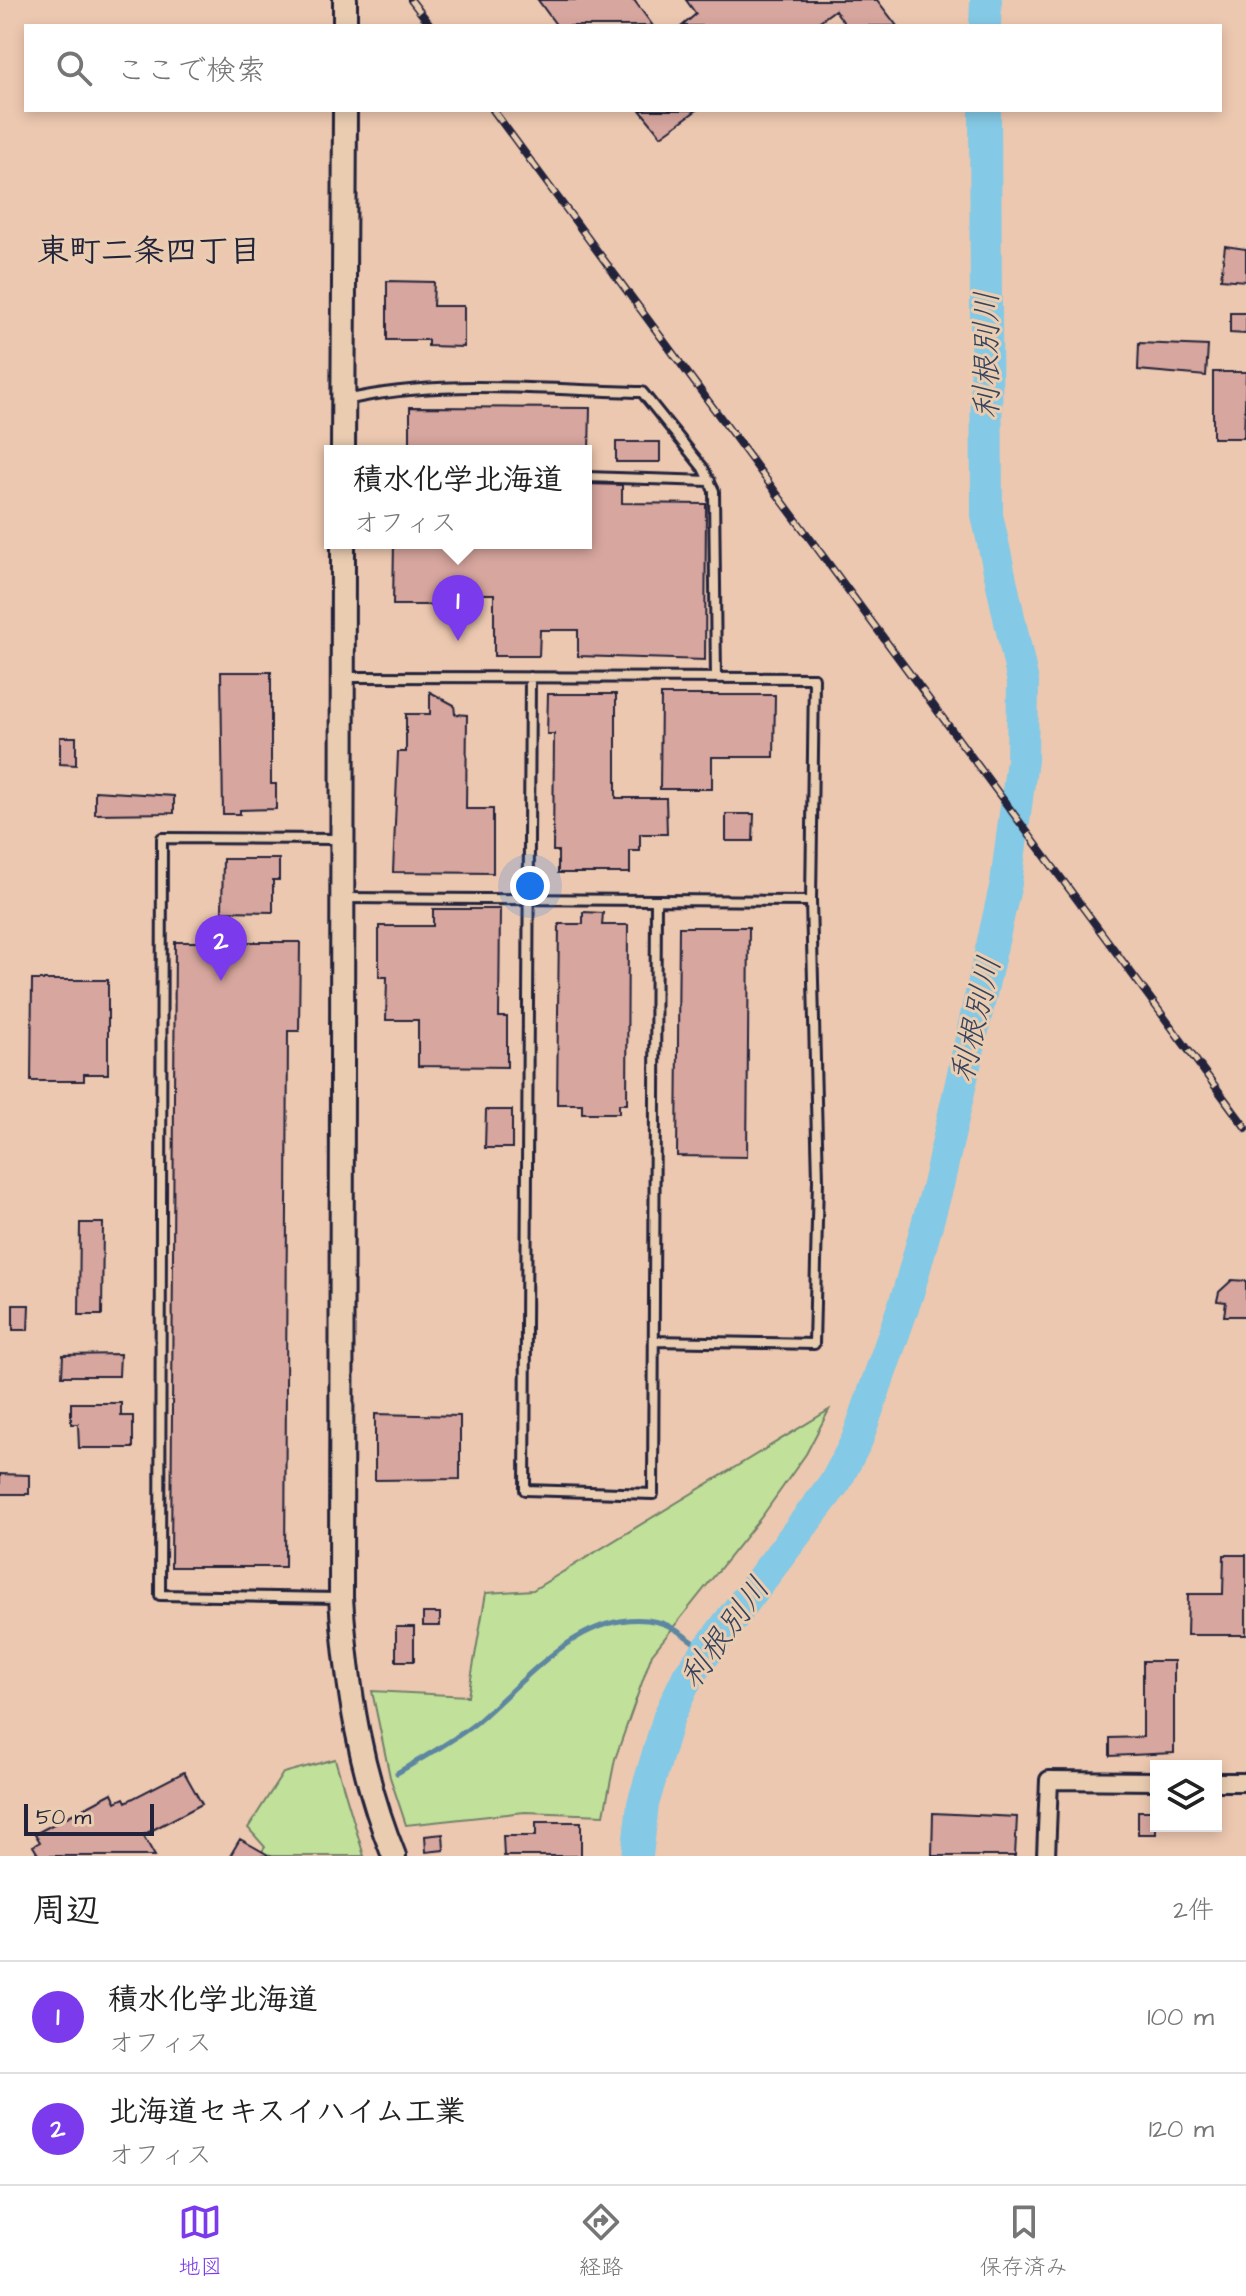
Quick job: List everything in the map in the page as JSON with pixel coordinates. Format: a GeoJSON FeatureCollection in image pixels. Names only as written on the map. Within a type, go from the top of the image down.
{"type":"FeatureCollection","features":[{"type":"Feature","properties":{"kind":"street"},"geometry":{"type":"LineString","coordinates":[[345,0],[345,24]]}},
{"type":"Feature","properties":{"kind":"street"},"geometry":{"type":"LineString","coordinates":[[343,445],[345,112]]}},
{"type":"Feature","properties":{"kind":"street"},"geometry":{"type":"LineString","coordinates":[[343,549],[341,1598],[353,1719],[378,1816],[394,1856]]}},
{"type":"Feature","properties":{"kind":"street"},"geometry":{"type":"LineString","coordinates":[[1046,1856],[1049,1780],[1150,1781]]}},
{"type":"Feature","properties":{"kind":"street"},"geometry":{"type":"LineString","coordinates":[[1222,1782],[1246,1782]]}},
{"type":"Feature","properties":{"kind":"lane"},"geometry":{"type":"LineString","coordinates":[[343,400],[381,391],[421,389],[642,392],[671,425],[714,491],[716,678]]}},
{"type":"Feature","properties":{"kind":"lane"},"geometry":{"type":"LineString","coordinates":[[592,477],[710,481]]}},
{"type":"Feature","properties":{"kind":"lane"},"geometry":{"type":"LineString","coordinates":[[342,677],[814,678],[811,901],[818,1180],[814,1344],[654,1341]]}},
{"type":"Feature","properties":{"kind":"lane"},"geometry":{"type":"LineString","coordinates":[[530,677],[525,1490],[653,1494],[656,900]]}},
{"type":"Feature","properties":{"kind":"lane"},"geometry":{"type":"LineString","coordinates":[[341,839],[162,838],[160,1595],[341,1598]]}},
{"type":"Feature","properties":{"kind":"lane"},"geometry":{"type":"LineString","coordinates":[[341,898],[811,901]]}},
{"type":"Feature","properties":{"kind":"green space"},"geometry":{"type":"Polygon","coordinates":[[[829,1410],[806,1454],[763,1515],[652,1654],[615,1759],[604,1815],[525,1812],[406,1825],[390,1777],[372,1691],[468,1696],[486,1593],[533,1590],[829,1410]]]}},
{"type":"Feature","properties":{"kind":"green space"},"geometry":{"type":"Polygon","coordinates":[[[335,1759],[364,1856],[259,1856],[265,1847],[248,1828],[283,1773],[335,1759]]]}},
{"type":"Feature","properties":{"kind":"building"},"geometry":{"type":"Polygon","coordinates":[[[538,0],[634,0],[652,24],[556,24],[538,0]]]}},
{"type":"Feature","properties":{"kind":"building"},"geometry":{"type":"Polygon","coordinates":[[[686,0],[877,0],[895,24],[845,24],[835,10],[816,24],[684,24],[696,14],[686,0]]]}},
{"type":"Feature","properties":{"kind":"building"},"geometry":{"type":"Polygon","coordinates":[[[642,112],[694,112],[661,136],[642,112]]]}},
{"type":"Feature","properties":{"kind":"building"},"geometry":{"type":"Polygon","coordinates":[[[1225,246],[1246,249],[1246,281],[1221,279],[1225,246]]]}},
{"type":"Feature","properties":{"kind":"building"},"geometry":{"type":"Polygon","coordinates":[[[387,281],[434,282],[433,306],[464,306],[464,347],[428,346],[428,340],[387,340],[387,281]]]}},
{"type":"Feature","properties":{"kind":"building"},"geometry":{"type":"Polygon","coordinates":[[[1230,313],[1246,313],[1246,334],[1230,333],[1230,313]]]}},
{"type":"Feature","properties":{"kind":"building"},"geometry":{"type":"Polygon","coordinates":[[[1139,343],[1208,346],[1206,376],[1138,370],[1139,343]]]}},
{"type":"Feature","properties":{"kind":"building"},"geometry":{"type":"Polygon","coordinates":[[[1213,372],[1246,372],[1244,438],[1213,438],[1213,372]]]}},
{"type":"Feature","properties":{"kind":"building"},"geometry":{"type":"Polygon","coordinates":[[[410,407],[590,408],[589,445],[410,445],[410,407]]]}},
{"type":"Feature","properties":{"kind":"building"},"geometry":{"type":"Polygon","coordinates":[[[616,442],[660,442],[660,462],[616,462],[616,442]]]}},
{"type":"Feature","properties":{"kind":"building"},"geometry":{"type":"Polygon","coordinates":[[[592,484],[622,485],[622,503],[706,504],[705,660],[578,656],[578,630],[540,630],[539,656],[494,656],[494,594],[457,594],[457,605],[393,605],[394,549],[592,549],[592,484]]]}},
{"type":"Feature","properties":{"kind":"building"},"geometry":{"type":"Polygon","coordinates":[[[221,672],[271,672],[271,784],[276,784],[276,809],[223,814],[221,672]]]}},
{"type":"Feature","properties":{"kind":"building"},"geometry":{"type":"Polygon","coordinates":[[[430,692],[454,705],[455,714],[467,715],[466,809],[493,809],[493,873],[393,872],[398,752],[406,752],[406,714],[430,714],[430,692]]]}},
{"type":"Feature","properties":{"kind":"building"},"geometry":{"type":"Polygon","coordinates":[[[548,694],[616,694],[616,798],[666,798],[667,834],[640,834],[640,851],[630,851],[630,873],[558,873],[558,851],[553,851],[554,734],[547,734],[548,694]]]}},
{"type":"Feature","properties":{"kind":"building"},"geometry":{"type":"Polygon","coordinates":[[[661,695],[775,695],[774,757],[712,757],[712,789],[660,789],[661,695]]]}},
{"type":"Feature","properties":{"kind":"building"},"geometry":{"type":"Polygon","coordinates":[[[60,737],[76,737],[76,765],[60,764],[60,737]]]}},
{"type":"Feature","properties":{"kind":"building"},"geometry":{"type":"Polygon","coordinates":[[[95,791],[174,796],[174,813],[95,814],[95,791]]]}},
{"type":"Feature","properties":{"kind":"building"},"geometry":{"type":"Polygon","coordinates":[[[726,814],[754,814],[753,841],[726,841],[726,814]]]}},
{"type":"Feature","properties":{"kind":"building"},"geometry":{"type":"Polygon","coordinates":[[[223,859],[279,859],[279,880],[273,880],[273,912],[222,911],[223,859]]]}},
{"type":"Feature","properties":{"kind":"building"},"geometry":{"type":"Polygon","coordinates":[[[433,909],[500,909],[499,1017],[507,1017],[507,1067],[418,1066],[418,1020],[386,1020],[387,977],[379,977],[379,926],[433,926],[433,909]]]}},
{"type":"Feature","properties":{"kind":"building"},"geometry":{"type":"Polygon","coordinates":[[[583,912],[603,913],[602,925],[628,925],[627,1104],[619,1104],[619,1113],[582,1113],[582,1104],[557,1104],[559,924],[583,924],[583,912]]]}},
{"type":"Feature","properties":{"kind":"building"},"geometry":{"type":"Polygon","coordinates":[[[679,927],[749,927],[747,1157],[677,1156],[679,927]]]}},
{"type":"Feature","properties":{"kind":"building"},"geometry":{"type":"Polygon","coordinates":[[[175,942],[300,942],[299,1031],[288,1031],[285,1567],[171,1567],[175,942]]]}},
{"type":"Feature","properties":{"kind":"building"},"geometry":{"type":"Polygon","coordinates":[[[32,980],[108,980],[108,1074],[84,1074],[84,1081],[31,1081],[32,980]]]}},
{"type":"Feature","properties":{"kind":"building"},"geometry":{"type":"Polygon","coordinates":[[[486,1110],[512,1110],[512,1148],[485,1148],[486,1110]]]}},
{"type":"Feature","properties":{"kind":"building"},"geometry":{"type":"Polygon","coordinates":[[[80,1223],[103,1223],[102,1315],[79,1315],[80,1223]]]}},
{"type":"Feature","properties":{"kind":"building"},"geometry":{"type":"Polygon","coordinates":[[[1232,1280],[1246,1281],[1246,1316],[1224,1316],[1226,1302],[1217,1301],[1219,1292],[1232,1280]]]}},
{"type":"Feature","properties":{"kind":"building"},"geometry":{"type":"Polygon","coordinates":[[[13,1305],[29,1305],[28,1330],[13,1330],[13,1305]]]}},
{"type":"Feature","properties":{"kind":"building"},"geometry":{"type":"Polygon","coordinates":[[[120,1354],[119,1376],[62,1376],[63,1355],[120,1354]]]}},
{"type":"Feature","properties":{"kind":"building"},"geometry":{"type":"Polygon","coordinates":[[[71,1403],[121,1403],[121,1416],[133,1416],[133,1448],[79,1448],[78,1424],[71,1424],[71,1403]]]}},
{"type":"Feature","properties":{"kind":"building"},"geometry":{"type":"Polygon","coordinates":[[[375,1414],[460,1416],[460,1479],[375,1480],[375,1414]]]}},
{"type":"Feature","properties":{"kind":"building"},"geometry":{"type":"Polygon","coordinates":[[[0,1474],[29,1475],[29,1494],[0,1494],[0,1474]]]}},
{"type":"Feature","properties":{"kind":"building"},"geometry":{"type":"Polygon","coordinates":[[[1224,1555],[1246,1555],[1246,1635],[1187,1635],[1188,1594],[1223,1594],[1224,1555]]]}},
{"type":"Feature","properties":{"kind":"building"},"geometry":{"type":"Polygon","coordinates":[[[423,1613],[440,1613],[440,1626],[423,1626],[423,1613]]]}},
{"type":"Feature","properties":{"kind":"building"},"geometry":{"type":"Polygon","coordinates":[[[396,1627],[414,1627],[414,1661],[396,1661],[396,1627]]]}},
{"type":"Feature","properties":{"kind":"building"},"geometry":{"type":"Polygon","coordinates":[[[1143,1661],[1174,1661],[1174,1753],[1110,1756],[1110,1738],[1143,1737],[1143,1661]]]}},
{"type":"Feature","properties":{"kind":"building"},"geometry":{"type":"Polygon","coordinates":[[[184,1772],[202,1804],[143,1835],[155,1856],[39,1856],[33,1846],[40,1842],[35,1834],[112,1793],[116,1802],[124,1798],[126,1802],[184,1772]]]}},
{"type":"Feature","properties":{"kind":"building"},"geometry":{"type":"Polygon","coordinates":[[[1138,1811],[1150,1811],[1150,1832],[1156,1834],[1138,1834],[1138,1811]]]}},
{"type":"Feature","properties":{"kind":"building"},"geometry":{"type":"Polygon","coordinates":[[[933,1813],[1017,1817],[1015,1856],[932,1856],[933,1813]]]}},
{"type":"Feature","properties":{"kind":"building"},"geometry":{"type":"Polygon","coordinates":[[[536,1822],[581,1822],[581,1856],[504,1856],[503,1836],[536,1836],[536,1822]]]}},
{"type":"Feature","properties":{"kind":"building"},"geometry":{"type":"Polygon","coordinates":[[[443,1834],[444,1850],[426,1852],[425,1836],[443,1834]]]}},
{"type":"Feature","properties":{"kind":"building"},"geometry":{"type":"Polygon","coordinates":[[[240,1839],[270,1856],[230,1856],[240,1839]]]}},
{"type":"Feature","properties":{"kind":"waterway","name":"利根別川"},"geometry":{"type":"LineString","coordinates":[[985,24],[986,0]]}},
{"type":"Feature","properties":{"kind":"waterway","name":"利根別川"},"geometry":{"type":"LineString","coordinates":[[637,1856],[643,1804],[669,1716],[688,1676],[836,1481],[857,1440],[908,1293],[938,1185],[1006,883],[1022,760],[1023,682],[987,515],[985,112]]}},
{"type":"Feature","properties":{"kind":"waterway"},"geometry":{"type":"LineString","coordinates":[[397,1773],[476,1723],[558,1650],[581,1635],[605,1625],[631,1620],[658,1622],[706,1651]]}},
{"type":"Feature","properties":{"kind":"railway"},"geometry":{"type":"LineString","coordinates":[[411,0],[429,24]]}},
{"type":"Feature","properties":{"kind":"railway"},"geometry":{"type":"LineString","coordinates":[[494,112],[1246,1128]]}},
{"type":"Feature","properties":{"kind":"place","name":"積水化学北海道"},"geometry":{"type":"Point","coordinates":[458,641]}},
{"type":"Feature","properties":{"kind":"place","name":"北海道セキスイハイム工業"},"geometry":{"type":"Point","coordinates":[221,981]}},
{"type":"Feature","properties":{"kind":"district","name":"東町二条四丁目"},"geometry":{"type":"Point","coordinates":[149,250]}}]}
